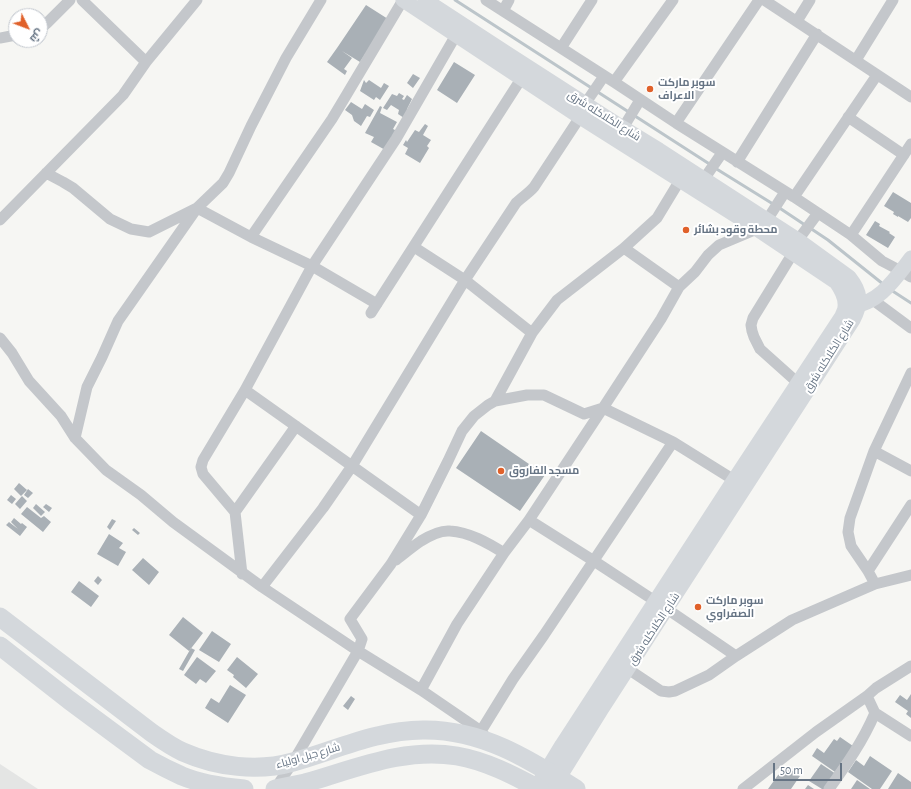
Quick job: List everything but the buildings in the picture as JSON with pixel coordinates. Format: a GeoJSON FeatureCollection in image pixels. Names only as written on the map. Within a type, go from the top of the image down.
{"type":"FeatureCollection","features":[{"type":"Feature","properties":{"kind":"highway","name":"شارع جبل اولياء"},"geometry":{"type":"LineString","coordinates":[[0,617],[166,743],[203,760],[244,767],[266,767],[293,762],[366,739],[398,732],[423,730],[484,736],[524,758],[547,783]]}},
{"type":"Feature","properties":{"kind":"highway"},"geometry":{"type":"LineString","coordinates":[[0,646],[150,760],[183,776],[198,781],[244,789]]}},
{"type":"Feature","properties":{"kind":"highway","name":"شارع جبل اولياء"},"geometry":{"type":"LineString","coordinates":[[275,789],[304,783],[403,755],[422,754],[444,754],[468,758],[505,772],[576,789]]}},
{"type":"Feature","properties":{"kind":"street"},"geometry":{"type":"LineString","coordinates":[[48,22],[70,0]]}},
{"type":"Feature","properties":{"kind":"street"},"geometry":{"type":"LineString","coordinates":[[82,0],[146,62]]}},
{"type":"Feature","properties":{"kind":"street"},"geometry":{"type":"LineString","coordinates":[[0,220],[123,95],[146,62],[197,0]]}},
{"type":"Feature","properties":{"kind":"street"},"geometry":{"type":"LineString","coordinates":[[75,438],[87,387],[118,321],[197,208],[223,183],[286,58],[321,0]]}},
{"type":"Feature","properties":{"kind":"street"},"geometry":{"type":"LineString","coordinates":[[251,237],[332,120],[403,0]]}},
{"type":"Feature","properties":{"kind":"street","name":"شارع الكلاكله شرق"},"geometry":{"type":"LineString","coordinates":[[403,0],[521,78],[583,110],[623,128],[704,179],[762,224],[796,247],[849,276],[858,289],[852,306],[842,316],[734,480],[661,605],[628,670],[601,710],[547,783]]}},
{"type":"Feature","properties":{"kind":"street","name":"شارع الكلاكله شرق"},"geometry":{"type":"LineString","coordinates":[[425,0],[583,110],[680,180],[762,224]]}},
{"type":"Feature","properties":{"kind":"street"},"geometry":{"type":"LineString","coordinates":[[486,0],[789,194],[851,235],[882,261],[906,274]]}},
{"type":"Feature","properties":{"kind":"street"},"geometry":{"type":"LineString","coordinates":[[503,11],[509,0]]}},
{"type":"Feature","properties":{"kind":"street"},"geometry":{"type":"LineString","coordinates":[[562,48],[592,0]]}},
{"type":"Feature","properties":{"kind":"street"},"geometry":{"type":"LineString","coordinates":[[614,82],[672,0]]}},
{"type":"Feature","properties":{"kind":"street"},"geometry":{"type":"LineString","coordinates":[[676,123],[759,0]]}},
{"type":"Feature","properties":{"kind":"street"},"geometry":{"type":"LineString","coordinates":[[764,0],[911,97]]}},
{"type":"Feature","properties":{"kind":"street"},"geometry":{"type":"LineString","coordinates":[[797,21],[810,0]]}},
{"type":"Feature","properties":{"kind":"street"},"geometry":{"type":"LineString","coordinates":[[856,60],[893,0]]}},
{"type":"Feature","properties":{"kind":"street"},"geometry":{"type":"LineString","coordinates":[[737,162],[817,34]]}},
{"type":"Feature","properties":{"kind":"street"},"geometry":{"type":"LineString","coordinates":[[242,574],[235,512],[203,474],[201,467],[203,460],[246,390],[312,266],[396,139],[456,35]]}},
{"type":"Feature","properties":{"kind":"street"},"geometry":{"type":"LineString","coordinates":[[421,690],[457,624],[504,553],[529,520],[603,408],[661,319],[679,287],[695,272],[708,255],[719,245],[762,224],[789,194],[848,117],[877,75]]}},
{"type":"Feature","properties":{"kind":"street"},"geometry":{"type":"LineString","coordinates":[[262,587],[323,508],[352,466],[465,280],[516,203],[534,187],[604,76]]}},
{"type":"Feature","properties":{"kind":"street"},"geometry":{"type":"LineString","coordinates":[[197,208],[251,237],[312,266],[374,309],[521,78]]}},
{"type":"Feature","properties":{"kind":"street"},"geometry":{"type":"LineString","coordinates":[[623,128],[640,100]]}},
{"type":"Feature","properties":{"kind":"street"},"geometry":{"type":"LineString","coordinates":[[848,117],[904,154]]}},
{"type":"Feature","properties":{"kind":"street"},"geometry":{"type":"LineString","coordinates":[[851,235],[911,144]]}},
{"type":"Feature","properties":{"kind":"street"},"geometry":{"type":"LineString","coordinates":[[704,179],[722,152]]}},
{"type":"Feature","properties":{"kind":"street"},"geometry":{"type":"LineString","coordinates":[[46,173],[73,188],[110,219],[131,229],[149,232],[197,208]]}},
{"type":"Feature","properties":{"kind":"street"},"geometry":{"type":"LineString","coordinates":[[495,401],[532,333],[557,300],[624,248],[657,218],[680,180]]}},
{"type":"Feature","properties":{"kind":"street"},"geometry":{"type":"LineString","coordinates":[[798,383],[760,349],[754,338],[751,325],[753,318],[761,304],[818,213]]}},
{"type":"Feature","properties":{"kind":"street"},"geometry":{"type":"LineString","coordinates":[[414,247],[465,280],[532,333]]}},
{"type":"Feature","properties":{"kind":"street"},"geometry":{"type":"LineString","coordinates":[[624,248],[679,287]]}},
{"type":"Feature","properties":{"kind":"street"},"geometry":{"type":"LineString","coordinates":[[852,306],[873,300],[893,281],[906,274],[911,258]]}},
{"type":"Feature","properties":{"kind":"street"},"geometry":{"type":"LineString","coordinates":[[873,300],[911,328]]}},
{"type":"Feature","properties":{"kind":"street","name":"شارع الكلاكله شرق"},"geometry":{"type":"LineString","coordinates":[[547,783],[562,745],[661,605],[853,320],[857,313],[852,306]]}},
{"type":"Feature","properties":{"kind":"street"},"geometry":{"type":"LineString","coordinates":[[0,338],[12,353],[29,381],[61,416],[75,438],[106,470],[141,495],[173,522],[242,574],[421,690],[484,736],[513,679],[673,442]]}},
{"type":"Feature","properties":{"kind":"street"},"geometry":{"type":"LineString","coordinates":[[875,584],[851,546],[848,532],[850,518],[874,451],[911,373]]}},
{"type":"Feature","properties":{"kind":"street"},"geometry":{"type":"LineString","coordinates":[[246,390],[421,515]]}},
{"type":"Feature","properties":{"kind":"street"},"geometry":{"type":"LineString","coordinates":[[275,789],[293,762],[358,650],[362,639],[350,619],[391,564],[421,515],[462,431],[474,416],[488,405],[495,401],[527,395],[544,395],[584,414],[603,408],[673,442],[734,480]]}},
{"type":"Feature","properties":{"kind":"street"},"geometry":{"type":"LineString","coordinates":[[235,512],[296,426]]}},
{"type":"Feature","properties":{"kind":"street"},"geometry":{"type":"LineString","coordinates":[[874,451],[911,471]]}},
{"type":"Feature","properties":{"kind":"street"},"geometry":{"type":"LineString","coordinates":[[868,571],[911,505]]}},
{"type":"Feature","properties":{"kind":"street"},"geometry":{"type":"LineString","coordinates":[[529,520],[661,605],[736,656]]}},
{"type":"Feature","properties":{"kind":"street"},"geometry":{"type":"LineString","coordinates":[[391,564],[421,541],[437,533],[449,531],[468,534],[488,543],[504,553]]}},
{"type":"Feature","properties":{"kind":"street"},"geometry":{"type":"LineString","coordinates":[[628,670],[662,692],[675,691],[709,675],[792,620],[875,584],[911,575]]}},
{"type":"Feature","properties":{"kind":"street"},"geometry":{"type":"LineString","coordinates":[[743,789],[816,732],[876,688],[911,666]]}},
{"type":"Feature","properties":{"kind":"street"},"geometry":{"type":"LineString","coordinates":[[867,696],[875,713],[911,736]]}},
{"type":"Feature","properties":{"kind":"street"},"geometry":{"type":"LineString","coordinates":[[829,789],[853,755],[868,730],[875,713]]}},
{"type":"Feature","properties":{"kind":"shaded area"},"geometry":{"type":"Polygon","coordinates":[[[0,764],[38,789],[0,789],[0,764]]]}},
{"type":"Feature","properties":{"kind":"waterway"},"geometry":{"type":"LineString","coordinates":[[455,0],[711,165]]}},
{"type":"Feature","properties":{"kind":"waterway"},"geometry":{"type":"LineString","coordinates":[[715,168],[773,204]]}},
{"type":"Feature","properties":{"kind":"waterway"},"geometry":{"type":"LineString","coordinates":[[778,207],[805,225]]}},
{"type":"Feature","properties":{"kind":"waterway"},"geometry":{"type":"LineString","coordinates":[[810,228],[828,240],[883,284]]}},
{"type":"Feature","properties":{"kind":"waterway"},"geometry":{"type":"LineString","coordinates":[[891,290],[911,303]]}},
{"type":"Feature","properties":{"kind":"place","name":"سوبر ماركت الاعراف"},"geometry":{"type":"Point","coordinates":[650,89]}},
{"type":"Feature","properties":{"kind":"place","name":"محطة وقود بشائر"},"geometry":{"type":"Point","coordinates":[686,230]}},
{"type":"Feature","properties":{"kind":"place","name":"مسجد الفاروق"},"geometry":{"type":"Point","coordinates":[501,471]}},
{"type":"Feature","properties":{"kind":"place","name":"سوبر ماركت الصفراوي"},"geometry":{"type":"Point","coordinates":[698,607]}}]}
